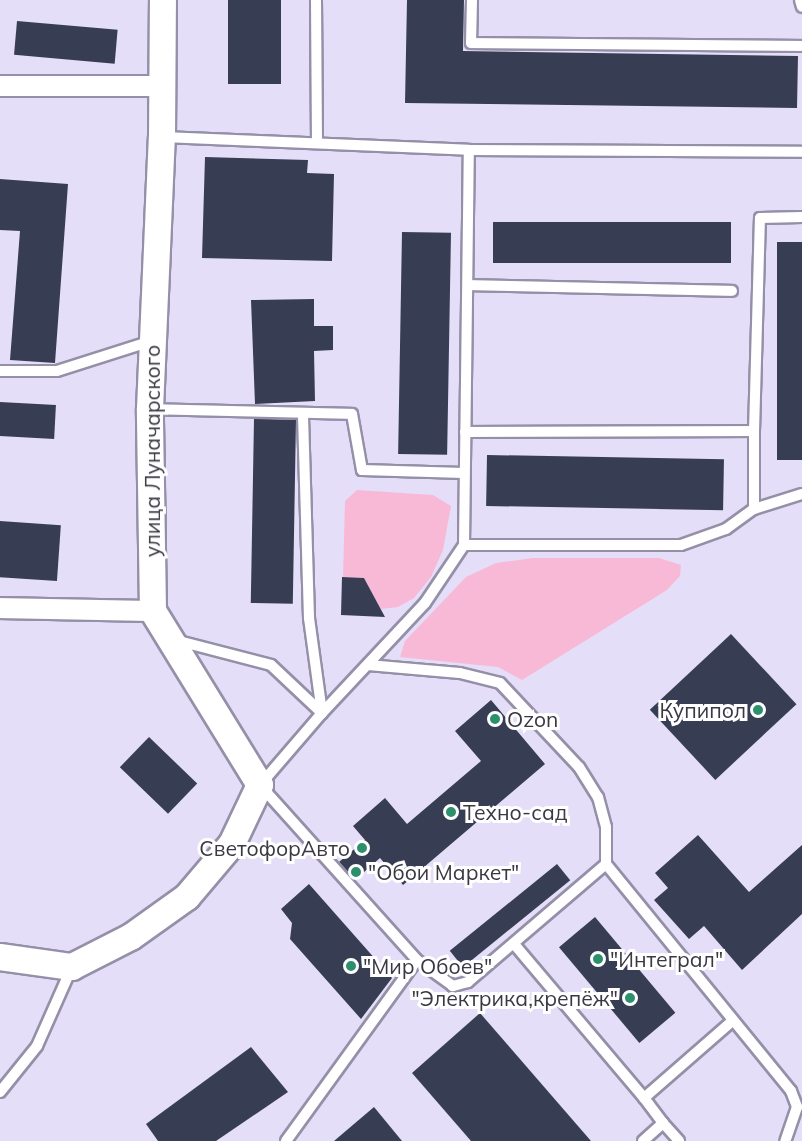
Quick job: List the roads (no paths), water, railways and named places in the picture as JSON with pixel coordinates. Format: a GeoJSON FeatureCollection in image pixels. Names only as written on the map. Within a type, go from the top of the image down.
{"type":"FeatureCollection","features":[{"type":"Feature","properties":{"kind":"street","name":"улица Луначарского"},"geometry":{"type":"LineString","coordinates":[[153,611],[150,409],[162,137],[163,0]]}},
{"type":"Feature","properties":{"kind":"street"},"geometry":{"type":"LineString","coordinates":[[0,86],[163,86]]}},
{"type":"Feature","properties":{"kind":"street"},"geometry":{"type":"LineString","coordinates":[[0,608],[153,611],[260,785],[232,844],[187,897],[131,937],[72,967],[0,957]]}},
{"type":"Feature","properties":{"kind":"lane"},"geometry":{"type":"LineString","coordinates":[[316,0],[316,141]]}},
{"type":"Feature","properties":{"kind":"lane"},"geometry":{"type":"LineString","coordinates":[[472,0],[471,43],[802,46]]}},
{"type":"Feature","properties":{"kind":"lane"},"geometry":{"type":"LineString","coordinates":[[800,0],[802,7]]}},
{"type":"Feature","properties":{"kind":"lane"},"geometry":{"type":"LineString","coordinates":[[162,137],[316,141],[470,150],[802,152]]}},
{"type":"Feature","properties":{"kind":"lane"},"geometry":{"type":"LineString","coordinates":[[470,150],[470,285],[464,545],[424,603],[322,713],[260,785],[417,960],[453,986],[468,982],[606,864]]}},
{"type":"Feature","properties":{"kind":"lane"},"geometry":{"type":"LineString","coordinates":[[754,509],[760,218],[802,218]]}},
{"type":"Feature","properties":{"kind":"lane"},"geometry":{"type":"LineString","coordinates":[[470,285],[732,291]]}},
{"type":"Feature","properties":{"kind":"lane"},"geometry":{"type":"LineString","coordinates":[[0,370],[57,370],[152,341]]}},
{"type":"Feature","properties":{"kind":"lane"},"geometry":{"type":"LineString","coordinates":[[150,409],[352,414],[362,470],[464,473]]}},
{"type":"Feature","properties":{"kind":"lane"},"geometry":{"type":"LineString","coordinates":[[303,413],[309,618],[322,713]]}},
{"type":"Feature","properties":{"kind":"lane"},"geometry":{"type":"LineString","coordinates":[[465,432],[754,431]]}},
{"type":"Feature","properties":{"kind":"lane"},"geometry":{"type":"LineString","coordinates":[[464,545],[681,545],[726,529],[754,509],[802,494]]}},
{"type":"Feature","properties":{"kind":"lane"},"geometry":{"type":"LineString","coordinates":[[170,639],[271,665],[322,713]]}},
{"type":"Feature","properties":{"kind":"lane"},"geometry":{"type":"LineString","coordinates":[[368,665],[460,674],[500,683],[579,767],[598,797],[606,827],[606,864],[731,1022],[791,1091],[797,1107],[785,1141]]}},
{"type":"Feature","properties":{"kind":"lane"},"geometry":{"type":"LineString","coordinates":[[514,944],[679,1141]]}},
{"type":"Feature","properties":{"kind":"lane"},"geometry":{"type":"LineString","coordinates":[[286,1141],[417,960]]}},
{"type":"Feature","properties":{"kind":"lane"},"geometry":{"type":"LineString","coordinates":[[0,1092],[37,1046],[72,967]]}},
{"type":"Feature","properties":{"kind":"lane"},"geometry":{"type":"LineString","coordinates":[[644,1098],[731,1022]]}},
{"type":"Feature","properties":{"kind":"lane"},"geometry":{"type":"LineString","coordinates":[[643,1141],[663,1123]]}},
{"type":"Feature","properties":{"kind":"place","name":"Купипол"},"geometry":{"type":"Point","coordinates":[758,710]}},
{"type":"Feature","properties":{"kind":"place","name":"Ozon"},"geometry":{"type":"Point","coordinates":[495,719]}},
{"type":"Feature","properties":{"kind":"place","name":"Техно-сад"},"geometry":{"type":"Point","coordinates":[451,812]}},
{"type":"Feature","properties":{"kind":"place","name":"СветофорАвто"},"geometry":{"type":"Point","coordinates":[362,848]}},
{"type":"Feature","properties":{"kind":"place","name":"\"Обои Маркет\""},"geometry":{"type":"Point","coordinates":[356,872]}},
{"type":"Feature","properties":{"kind":"place","name":"\"Интеграл\""},"geometry":{"type":"Point","coordinates":[598,959]}},
{"type":"Feature","properties":{"kind":"place","name":"\"Мир Обоев\""},"geometry":{"type":"Point","coordinates":[351,966]}},
{"type":"Feature","properties":{"kind":"place","name":"\"Электрика,крепёж\""},"geometry":{"type":"Point","coordinates":[630,998]}}]}
